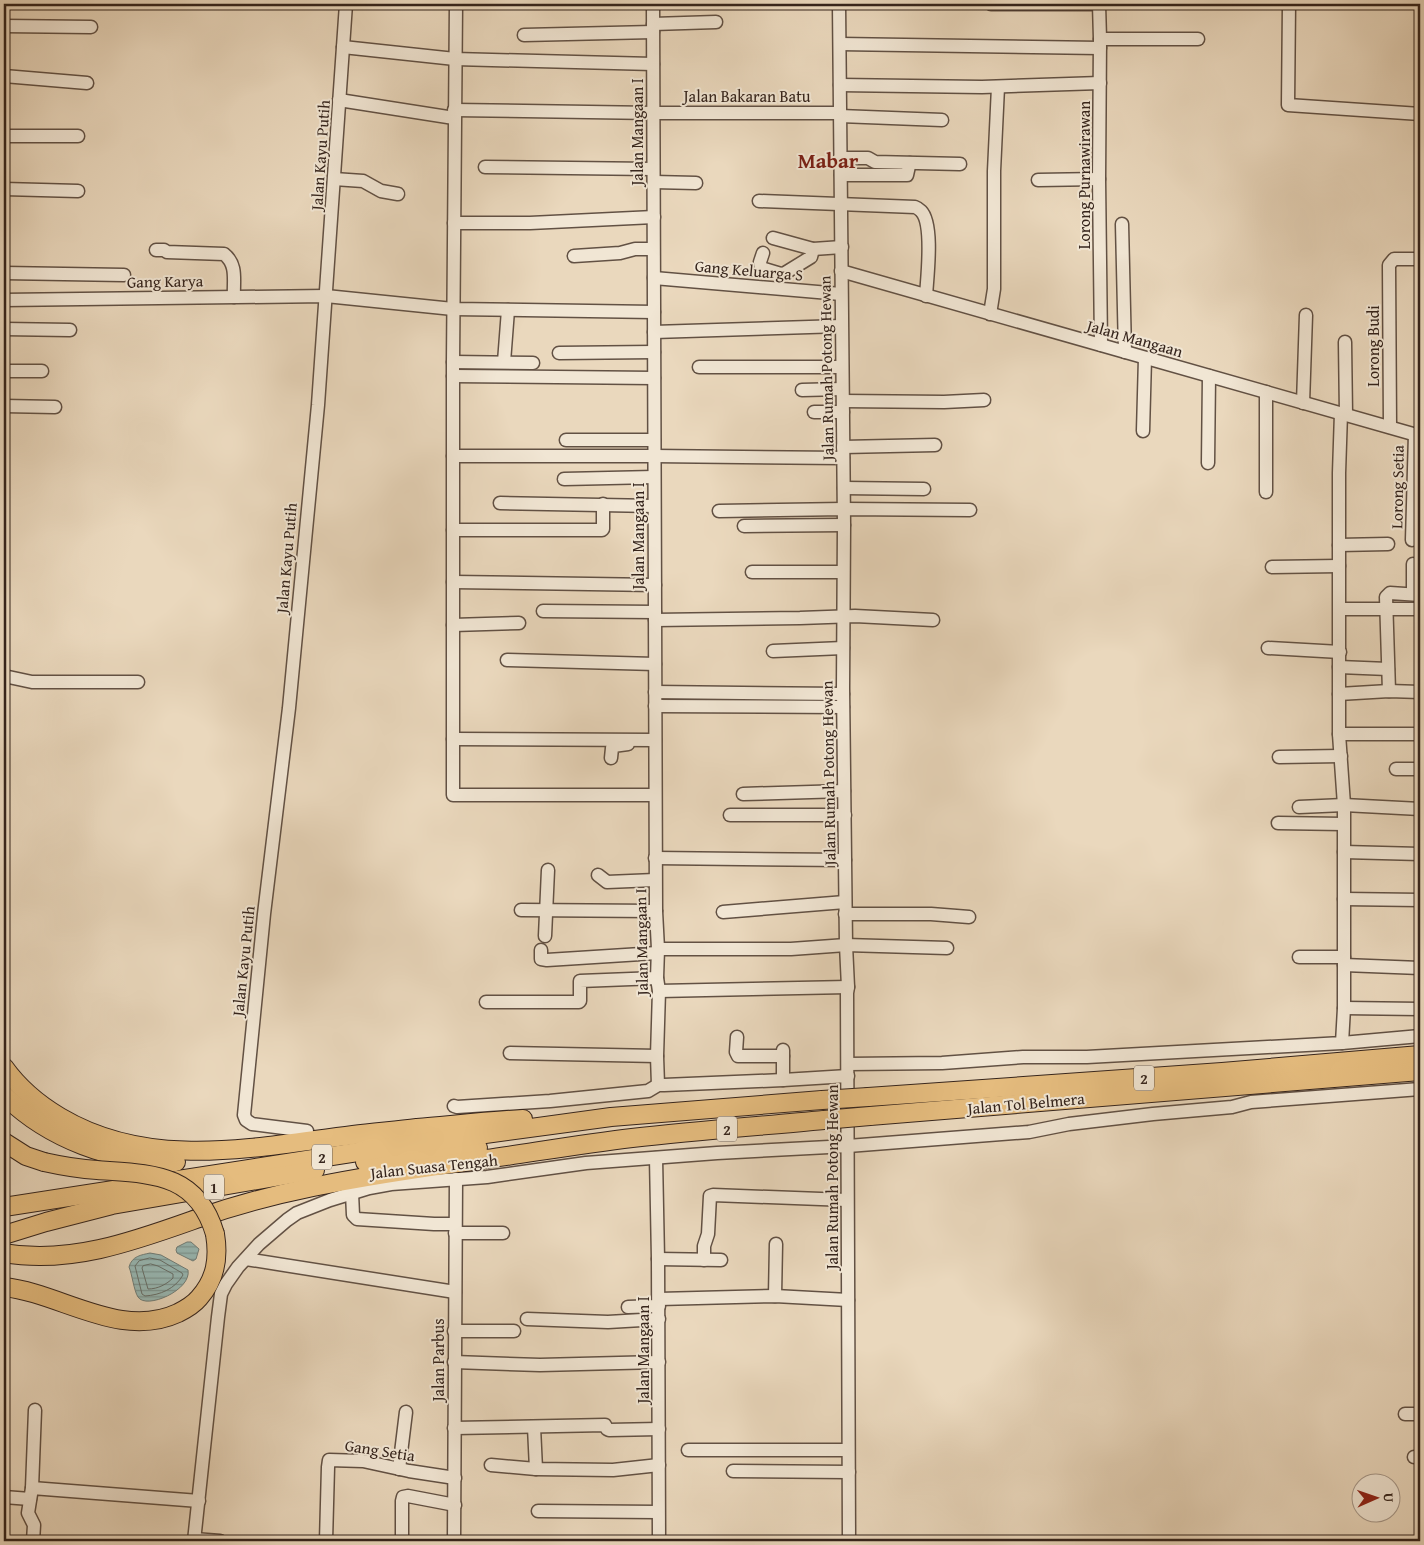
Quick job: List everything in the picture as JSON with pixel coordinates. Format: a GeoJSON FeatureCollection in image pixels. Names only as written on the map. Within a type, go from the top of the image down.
{"type":"FeatureCollection","features":[{"type":"Feature","properties":{"kind":"highway","name":"Jalan Tol Belmera"},"geometry":{"type":"LineString","coordinates":[[641,1114],[1213,1073],[1420,1055]]}},
{"type":"Feature","properties":{"kind":"highway"},"geometry":{"type":"LineString","coordinates":[[4,1067],[28,1094],[67,1121],[106,1138],[157,1150],[221,1150],[488,1121],[641,1114]]}},
{"type":"Feature","properties":{"kind":"highway","name":"Jalan Tol Belmera"},"geometry":{"type":"LineString","coordinates":[[631,1138],[870,1116],[1420,1071]]}},
{"type":"Feature","properties":{"kind":"highway"},"geometry":{"type":"LineString","coordinates":[[4,1095],[45,1126],[82,1145],[123,1157],[158,1162],[192,1162],[228,1158],[414,1129]]}},
{"type":"Feature","properties":{"kind":"highway","name":"2"},"geometry":{"type":"LineString","coordinates":[[4,1207],[390,1147],[641,1114]]}},
{"type":"Feature","properties":{"kind":"highway"},"geometry":{"type":"LineString","coordinates":[[4,1253],[27,1256],[58,1256],[96,1250],[142,1238],[246,1203],[314,1187],[405,1170],[631,1138]]}},
{"type":"Feature","properties":{"kind":"highway","name":"2"},"geometry":{"type":"LineString","coordinates":[[428,1154],[526,1144],[631,1138]]}},
{"type":"Feature","properties":{"kind":"highway"},"geometry":{"type":"LineString","coordinates":[[4,1142],[26,1156],[62,1166],[134,1172],[173,1181],[193,1194],[201,1202],[210,1217],[215,1234],[217,1258],[212,1280],[206,1291],[197,1301],[185,1309],[158,1319],[124,1320],[93,1313],[36,1294],[4,1287]]}},
{"type":"Feature","properties":{"kind":"highway","name":"1"},"geometry":{"type":"LineString","coordinates":[[4,1235],[112,1205],[293,1173],[428,1154]]}},
{"type":"Feature","properties":{"kind":"street","name":"Jalan Kayu Putih"},"geometry":{"type":"LineString","coordinates":[[307,1131],[252,1124],[246,1120],[244,1115],[268,880],[289,708],[318,405],[346,4]]}},
{"type":"Feature","properties":{"kind":"street"},"geometry":{"type":"LineString","coordinates":[[456,4],[453,309],[453,795],[655,795]]}},
{"type":"Feature","properties":{"kind":"street","name":"Jalan Mangaan I"},"geometry":{"type":"LineString","coordinates":[[653,4],[655,858],[658,1085]]}},
{"type":"Feature","properties":{"kind":"street","name":"Jalan Rumah Potong Hewan"},"geometry":{"type":"LineString","coordinates":[[839,4],[844,488],[843,707],[845,908],[848,987],[846,993],[848,1070],[849,1541]]}},
{"type":"Feature","properties":{"kind":"street"},"geometry":{"type":"LineString","coordinates":[[991,4],[1099,4]]}},
{"type":"Feature","properties":{"kind":"street","name":"Lorong Purnawirawan"},"geometry":{"type":"LineString","coordinates":[[1099,4],[1101,346]]}},
{"type":"Feature","properties":{"kind":"street"},"geometry":{"type":"LineString","coordinates":[[1289,4],[1288,105],[1420,114]]}},
{"type":"Feature","properties":{"kind":"street"},"geometry":{"type":"LineString","coordinates":[[524,35],[653,28],[716,22]]}},
{"type":"Feature","properties":{"kind":"street"},"geometry":{"type":"LineString","coordinates":[[4,26],[91,27]]}},
{"type":"Feature","properties":{"kind":"street"},"geometry":{"type":"LineString","coordinates":[[840,44],[1100,43],[1198,39]]}},
{"type":"Feature","properties":{"kind":"street"},"geometry":{"type":"LineString","coordinates":[[343,47],[454,59],[653,64]]}},
{"type":"Feature","properties":{"kind":"street"},"geometry":{"type":"LineString","coordinates":[[4,76],[87,82]]}},
{"type":"Feature","properties":{"kind":"street"},"geometry":{"type":"LineString","coordinates":[[840,84],[998,86],[1100,83]]}},
{"type":"Feature","properties":{"kind":"street"},"geometry":{"type":"LineString","coordinates":[[990,314],[994,289],[994,171],[998,86]]}},
{"type":"Feature","properties":{"kind":"street","name":"Jalan Bakaran Batu"},"geometry":{"type":"LineString","coordinates":[[340,100],[454,114],[840,114],[942,120]]}},
{"type":"Feature","properties":{"kind":"street"},"geometry":{"type":"LineString","coordinates":[[4,136],[78,136]]}},
{"type":"Feature","properties":{"kind":"street"},"geometry":{"type":"LineString","coordinates":[[840,158],[868,158],[875,162],[910,164],[960,164]]}},
{"type":"Feature","properties":{"kind":"street"},"geometry":{"type":"LineString","coordinates":[[841,175],[907,175],[910,164]]}},
{"type":"Feature","properties":{"kind":"street"},"geometry":{"type":"LineString","coordinates":[[485,167],[654,175],[696,183]]}},
{"type":"Feature","properties":{"kind":"street"},"geometry":{"type":"LineString","coordinates":[[334,179],[363,181],[381,191],[398,194]]}},
{"type":"Feature","properties":{"kind":"street"},"geometry":{"type":"LineString","coordinates":[[1038,180],[1099,179]]}},
{"type":"Feature","properties":{"kind":"street"},"geometry":{"type":"LineString","coordinates":[[4,188],[78,191]]}},
{"type":"Feature","properties":{"kind":"street"},"geometry":{"type":"LineString","coordinates":[[758,201],[915,207],[922,212],[929,236],[926,296]]}},
{"type":"Feature","properties":{"kind":"street"},"geometry":{"type":"LineString","coordinates":[[454,222],[530,223],[654,217]]}},
{"type":"Feature","properties":{"kind":"street"},"geometry":{"type":"LineString","coordinates":[[1122,224],[1125,352]]}},
{"type":"Feature","properties":{"kind":"street"},"geometry":{"type":"LineString","coordinates":[[774,238],[813,249],[842,247]]}},
{"type":"Feature","properties":{"kind":"street"},"geometry":{"type":"LineString","coordinates":[[574,256],[620,253],[635,249],[653,249]]}},
{"type":"Feature","properties":{"kind":"street"},"geometry":{"type":"LineString","coordinates":[[763,253],[760,262],[761,268],[781,274],[811,257],[813,249]]}},
{"type":"Feature","properties":{"kind":"street"},"geometry":{"type":"LineString","coordinates":[[156,250],[224,254],[234,267],[234,297]]}},
{"type":"Feature","properties":{"kind":"street","name":"Lorong Budi"},"geometry":{"type":"LineString","coordinates":[[1390,427],[1389,265],[1391,260],[1394,259],[1420,260]]}},
{"type":"Feature","properties":{"kind":"street","name":"Jalan Mangaan"},"geometry":{"type":"LineString","coordinates":[[841,271],[1418,435]]}},
{"type":"Feature","properties":{"kind":"street"},"geometry":{"type":"LineString","coordinates":[[4,273],[124,275]]}},
{"type":"Feature","properties":{"kind":"street","name":"Gang Keluarga S"},"geometry":{"type":"LineString","coordinates":[[654,278],[841,294]]}},
{"type":"Feature","properties":{"kind":"street","name":"Gang Karya"},"geometry":{"type":"LineString","coordinates":[[4,300],[326,296],[453,309],[654,312]]}},
{"type":"Feature","properties":{"kind":"street"},"geometry":{"type":"LineString","coordinates":[[508,310],[507,362],[510,377]]}},
{"type":"Feature","properties":{"kind":"street"},"geometry":{"type":"LineString","coordinates":[[1304,403],[1306,315]]}},
{"type":"Feature","properties":{"kind":"street"},"geometry":{"type":"LineString","coordinates":[[654,332],[841,326]]}},
{"type":"Feature","properties":{"kind":"street"},"geometry":{"type":"LineString","coordinates":[[4,329],[70,330]]}},
{"type":"Feature","properties":{"kind":"street"},"geometry":{"type":"LineString","coordinates":[[1342,1043],[1344,1008],[1344,805],[1339,694],[1339,544],[1345,342]]}},
{"type":"Feature","properties":{"kind":"street"},"geometry":{"type":"LineString","coordinates":[[559,353],[654,352]]}},
{"type":"Feature","properties":{"kind":"street"},"geometry":{"type":"LineString","coordinates":[[1143,431],[1145,358]]}},
{"type":"Feature","properties":{"kind":"street"},"geometry":{"type":"LineString","coordinates":[[453,362],[533,363]]}},
{"type":"Feature","properties":{"kind":"street"},"geometry":{"type":"LineString","coordinates":[[699,367],[842,367]]}},
{"type":"Feature","properties":{"kind":"street"},"geometry":{"type":"LineString","coordinates":[[4,371],[42,371]]}},
{"type":"Feature","properties":{"kind":"street"},"geometry":{"type":"LineString","coordinates":[[453,376],[654,378]]}},
{"type":"Feature","properties":{"kind":"street"},"geometry":{"type":"LineString","coordinates":[[1208,463],[1209,376]]}},
{"type":"Feature","properties":{"kind":"street"},"geometry":{"type":"LineString","coordinates":[[802,390],[843,401],[944,402],[984,400]]}},
{"type":"Feature","properties":{"kind":"street"},"geometry":{"type":"LineString","coordinates":[[1266,392],[1266,492]]}},
{"type":"Feature","properties":{"kind":"street"},"geometry":{"type":"LineString","coordinates":[[814,412],[843,401]]}},
{"type":"Feature","properties":{"kind":"street"},"geometry":{"type":"LineString","coordinates":[[4,406],[55,406]]}},
{"type":"Feature","properties":{"kind":"street","name":"Lorong Setia"},"geometry":{"type":"LineString","coordinates":[[1412,540],[1418,435]]}},
{"type":"Feature","properties":{"kind":"street"},"geometry":{"type":"LineString","coordinates":[[566,440],[654,440]]}},
{"type":"Feature","properties":{"kind":"street"},"geometry":{"type":"LineString","coordinates":[[453,456],[654,456],[843,452],[935,445]]}},
{"type":"Feature","properties":{"kind":"street"},"geometry":{"type":"LineString","coordinates":[[564,479],[654,477]]}},
{"type":"Feature","properties":{"kind":"street"},"geometry":{"type":"LineString","coordinates":[[844,488],[924,489]]}},
{"type":"Feature","properties":{"kind":"street"},"geometry":{"type":"LineString","coordinates":[[500,503],[654,506]]}},
{"type":"Feature","properties":{"kind":"street"},"geometry":{"type":"LineString","coordinates":[[453,530],[602,530],[603,504]]}},
{"type":"Feature","properties":{"kind":"street"},"geometry":{"type":"LineString","coordinates":[[789,510],[790,525]]}},
{"type":"Feature","properties":{"kind":"street"},"geometry":{"type":"LineString","coordinates":[[718,511],[970,510]]}},
{"type":"Feature","properties":{"kind":"street"},"geometry":{"type":"LineString","coordinates":[[744,526],[844,525]]}},
{"type":"Feature","properties":{"kind":"street"},"geometry":{"type":"LineString","coordinates":[[1339,544],[1388,544]]}},
{"type":"Feature","properties":{"kind":"street"},"geometry":{"type":"LineString","coordinates":[[1388,691],[1386,597],[1390,593],[1418,595],[1413,564]]}},
{"type":"Feature","properties":{"kind":"street"},"geometry":{"type":"LineString","coordinates":[[1272,567],[1339,566]]}},
{"type":"Feature","properties":{"kind":"street"},"geometry":{"type":"LineString","coordinates":[[752,572],[843,572]]}},
{"type":"Feature","properties":{"kind":"street"},"geometry":{"type":"LineString","coordinates":[[453,582],[655,585]]}},
{"type":"Feature","properties":{"kind":"street"},"geometry":{"type":"LineString","coordinates":[[1340,609],[1420,609]]}},
{"type":"Feature","properties":{"kind":"street"},"geometry":{"type":"LineString","coordinates":[[543,611],[655,616],[800,618],[843,616],[934,620]]}},
{"type":"Feature","properties":{"kind":"street"},"geometry":{"type":"LineString","coordinates":[[453,625],[519,623]]}},
{"type":"Feature","properties":{"kind":"street"},"geometry":{"type":"LineString","coordinates":[[773,651],[843,648]]}},
{"type":"Feature","properties":{"kind":"street"},"geometry":{"type":"LineString","coordinates":[[1268,648],[1340,652]]}},
{"type":"Feature","properties":{"kind":"street"},"geometry":{"type":"LineString","coordinates":[[508,660],[655,664]]}},
{"type":"Feature","properties":{"kind":"street"},"geometry":{"type":"LineString","coordinates":[[1339,667],[1388,668]]}},
{"type":"Feature","properties":{"kind":"street"},"geometry":{"type":"LineString","coordinates":[[4,676],[32,682],[138,682]]}},
{"type":"Feature","properties":{"kind":"street"},"geometry":{"type":"LineString","coordinates":[[1339,694],[1388,691],[1420,692]]}},
{"type":"Feature","properties":{"kind":"street"},"geometry":{"type":"LineString","coordinates":[[655,692],[843,694]]}},
{"type":"Feature","properties":{"kind":"street"},"geometry":{"type":"LineString","coordinates":[[655,706],[843,707]]}},
{"type":"Feature","properties":{"kind":"street"},"geometry":{"type":"LineString","coordinates":[[1340,734],[1420,734]]}},
{"type":"Feature","properties":{"kind":"street"},"geometry":{"type":"LineString","coordinates":[[453,739],[655,742]]}},
{"type":"Feature","properties":{"kind":"street"},"geometry":{"type":"LineString","coordinates":[[611,758],[612,748],[616,745],[655,742]]}},
{"type":"Feature","properties":{"kind":"street"},"geometry":{"type":"LineString","coordinates":[[1279,757],[1341,756]]}},
{"type":"Feature","properties":{"kind":"street"},"geometry":{"type":"LineString","coordinates":[[1396,769],[1420,769]]}},
{"type":"Feature","properties":{"kind":"street"},"geometry":{"type":"LineString","coordinates":[[743,794],[844,791]]}},
{"type":"Feature","properties":{"kind":"street"},"geometry":{"type":"LineString","coordinates":[[1299,807],[1344,805],[1420,809]]}},
{"type":"Feature","properties":{"kind":"street"},"geometry":{"type":"LineString","coordinates":[[730,815],[845,814]]}},
{"type":"Feature","properties":{"kind":"street"},"geometry":{"type":"LineString","coordinates":[[1278,822],[1343,824]]}},
{"type":"Feature","properties":{"kind":"street"},"geometry":{"type":"LineString","coordinates":[[1344,852],[1420,854]]}},
{"type":"Feature","properties":{"kind":"street"},"geometry":{"type":"LineString","coordinates":[[655,858],[845,860]]}},
{"type":"Feature","properties":{"kind":"street"},"geometry":{"type":"LineString","coordinates":[[545,936],[548,870]]}},
{"type":"Feature","properties":{"kind":"street"},"geometry":{"type":"LineString","coordinates":[[598,875],[607,882],[656,880]]}},
{"type":"Feature","properties":{"kind":"street"},"geometry":{"type":"LineString","coordinates":[[1344,900],[1420,900]]}},
{"type":"Feature","properties":{"kind":"street"},"geometry":{"type":"LineString","coordinates":[[723,912],[845,908],[969,917]]}},
{"type":"Feature","properties":{"kind":"street"},"geometry":{"type":"LineString","coordinates":[[521,910],[656,911]]}},
{"type":"Feature","properties":{"kind":"street"},"geometry":{"type":"LineString","coordinates":[[541,950],[541,958],[547,960],[657,951],[791,949],[846,945],[947,948]]}},
{"type":"Feature","properties":{"kind":"street"},"geometry":{"type":"LineString","coordinates":[[1299,957],[1420,968]]}},
{"type":"Feature","properties":{"kind":"street"},"geometry":{"type":"LineString","coordinates":[[486,1002],[579,1002],[580,981],[658,985],[848,987]]}},
{"type":"Feature","properties":{"kind":"street"},"geometry":{"type":"LineString","coordinates":[[1344,1008],[1420,1009]]}},
{"type":"Feature","properties":{"kind":"street"},"geometry":{"type":"LineString","coordinates":[[454,1106],[550,1101],[648,1091],[658,1085],[783,1080],[848,1070],[1023,1057],[1087,1057],[1342,1043],[1420,1036]]}},
{"type":"Feature","properties":{"kind":"street"},"geometry":{"type":"LineString","coordinates":[[737,1037],[736,1052],[738,1056],[783,1053],[783,1080]]}},
{"type":"Feature","properties":{"kind":"street"},"geometry":{"type":"LineString","coordinates":[[510,1053],[657,1056]]}},
{"type":"Feature","properties":{"kind":"street","name":"Jalan Suasa Tengah"},"geometry":{"type":"LineString","coordinates":[[194,1540],[219,1304],[226,1284],[259,1244],[292,1216],[330,1200],[369,1188],[390,1184],[524,1172],[586,1163],[1029,1132],[1069,1124],[1232,1107],[1251,1102],[1420,1089]]}},
{"type":"Feature","properties":{"kind":"street","name":"Jalan Mangaan I"},"geometry":{"type":"LineString","coordinates":[[656,1158],[659,1308],[659,1541]]}},
{"type":"Feature","properties":{"kind":"street","name":"Jalan Parbus"},"geometry":{"type":"LineString","coordinates":[[454,1541],[452,1478],[456,1179]]}},
{"type":"Feature","properties":{"kind":"street"},"geometry":{"type":"LineString","coordinates":[[352,1193],[353,1215],[357,1219],[434,1224],[455,1228],[503,1232]]}},
{"type":"Feature","properties":{"kind":"street"},"geometry":{"type":"LineString","coordinates":[[704,1260],[704,1246],[708,1234],[710,1196],[848,1200]]}},
{"type":"Feature","properties":{"kind":"street"},"geometry":{"type":"LineString","coordinates":[[775,1296],[776,1244]]}},
{"type":"Feature","properties":{"kind":"street"},"geometry":{"type":"LineString","coordinates":[[246,1258],[455,1292]]}},
{"type":"Feature","properties":{"kind":"street"},"geometry":{"type":"LineString","coordinates":[[658,1259],[720,1260]]}},
{"type":"Feature","properties":{"kind":"street"},"geometry":{"type":"LineString","coordinates":[[628,1307],[659,1308],[775,1296],[848,1300]]}},
{"type":"Feature","properties":{"kind":"street"},"geometry":{"type":"LineString","coordinates":[[527,1319],[608,1322],[659,1308]]}},
{"type":"Feature","properties":{"kind":"street"},"geometry":{"type":"LineString","coordinates":[[454,1331],[514,1331]]}},
{"type":"Feature","properties":{"kind":"street"},"geometry":{"type":"LineString","coordinates":[[454,1362],[540,1364],[659,1362]]}},
{"type":"Feature","properties":{"kind":"street"},"geometry":{"type":"LineString","coordinates":[[33,1541],[34,1525],[28,1513],[31,1494],[35,1410]]}},
{"type":"Feature","properties":{"kind":"street"},"geometry":{"type":"LineString","coordinates":[[398,1469],[406,1412]]}},
{"type":"Feature","properties":{"kind":"street"},"geometry":{"type":"LineString","coordinates":[[1405,1414],[1420,1414]]}},
{"type":"Feature","properties":{"kind":"street"},"geometry":{"type":"LineString","coordinates":[[454,1428],[605,1425],[609,1430],[659,1429]]}},
{"type":"Feature","properties":{"kind":"street"},"geometry":{"type":"LineString","coordinates":[[534,1426],[536,1470]]}},
{"type":"Feature","properties":{"kind":"street"},"geometry":{"type":"LineString","coordinates":[[688,1450],[848,1450]]}},
{"type":"Feature","properties":{"kind":"street","name":"Gang Setia"},"geometry":{"type":"LineString","coordinates":[[326,1541],[329,1460],[363,1461],[452,1478]]}},
{"type":"Feature","properties":{"kind":"street"},"geometry":{"type":"LineString","coordinates":[[491,1465],[536,1470],[613,1470],[659,1465]]}},
{"type":"Feature","properties":{"kind":"street"},"geometry":{"type":"LineString","coordinates":[[733,1472],[848,1472]]}},
{"type":"Feature","properties":{"kind":"street"},"geometry":{"type":"LineString","coordinates":[[4,1497],[31,1494],[199,1501]]}},
{"type":"Feature","properties":{"kind":"street"},"geometry":{"type":"LineString","coordinates":[[402,1541],[403,1496],[452,1504]]}},
{"type":"Feature","properties":{"kind":"street"},"geometry":{"type":"LineString","coordinates":[[538,1511],[658,1512]]}},
{"type":"Feature","properties":{"kind":"street"},"geometry":{"type":"LineString","coordinates":[[194,1540],[220,1541]]}},
{"type":"Feature","properties":{"kind":"water"},"geometry":{"type":"Polygon","coordinates":[[[191,1242],[199,1249],[196,1259],[193,1261],[177,1253],[176,1250],[177,1247],[191,1242]]]}},
{"type":"Feature","properties":{"kind":"water"},"geometry":{"type":"Polygon","coordinates":[[[150,1253],[161,1255],[188,1270],[183,1284],[176,1291],[168,1296],[150,1301],[138,1297],[129,1267],[135,1258],[150,1253]]]}},
{"type":"Feature","properties":{"kind":"district","name":"Mabar"},"geometry":{"type":"Point","coordinates":[828,160]}}]}
